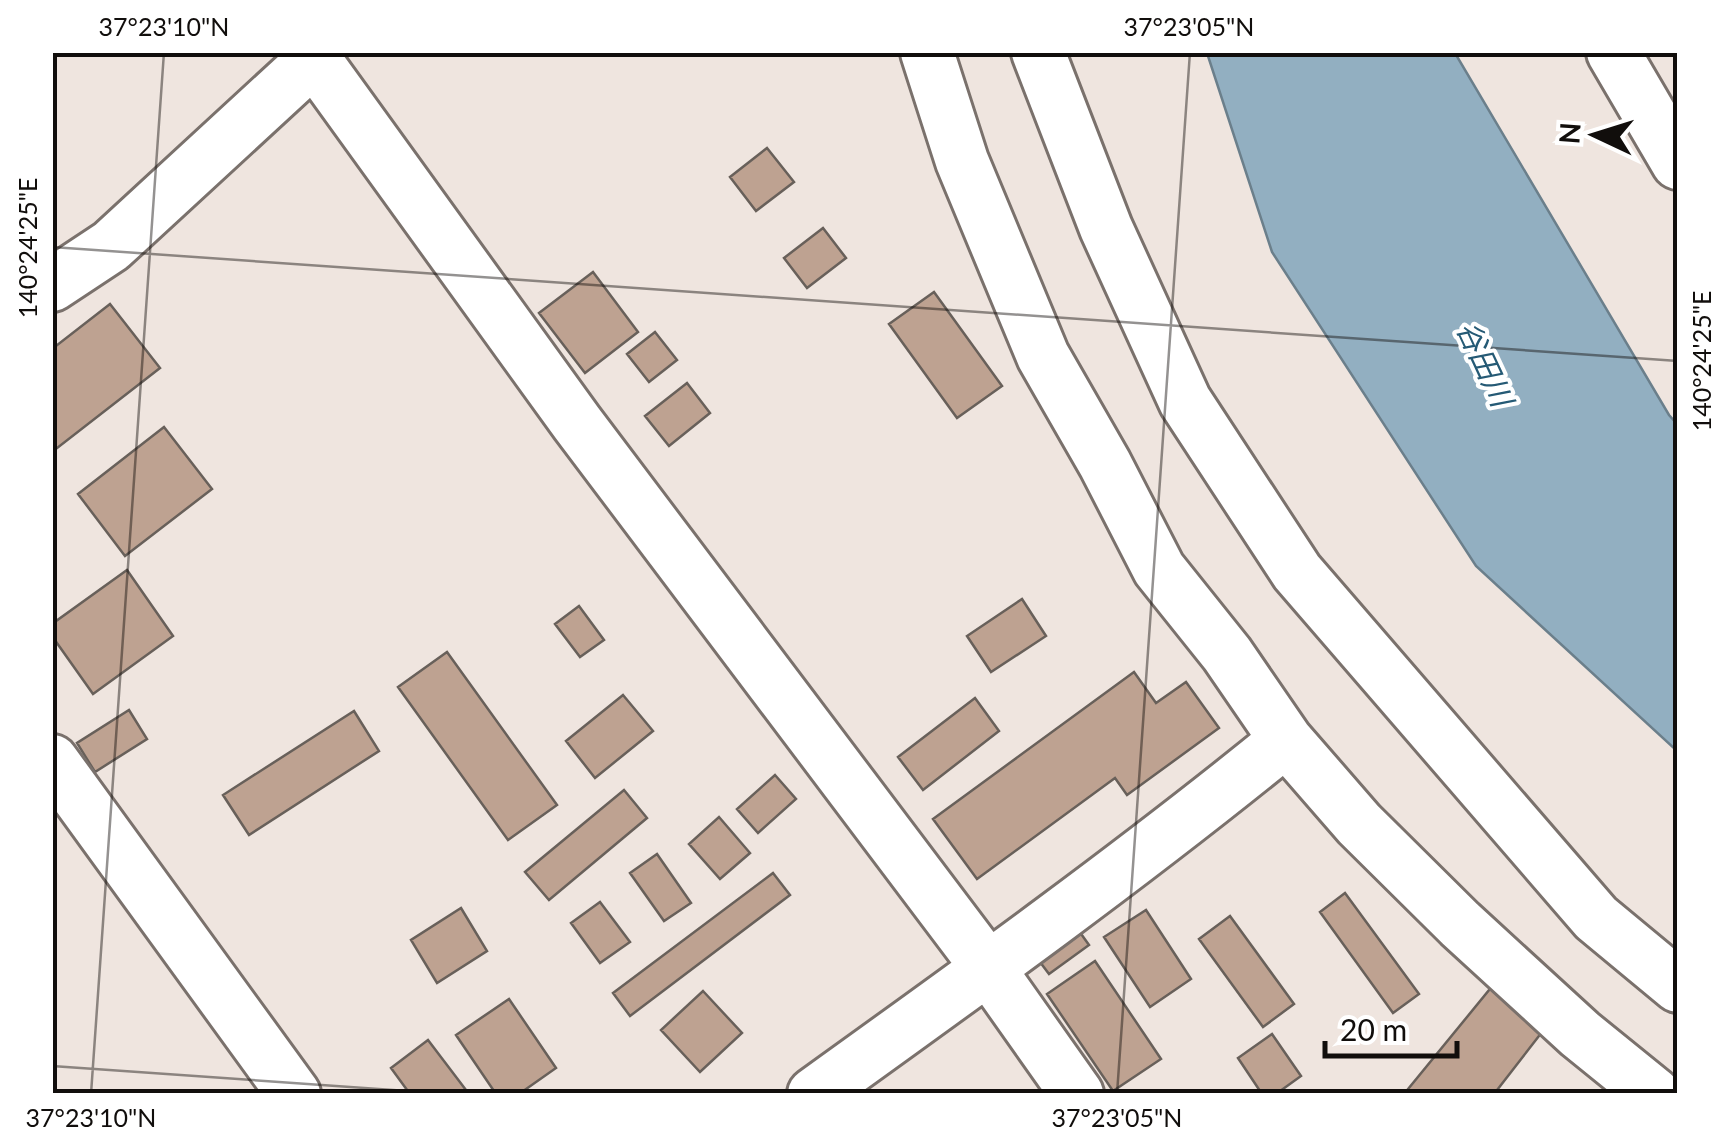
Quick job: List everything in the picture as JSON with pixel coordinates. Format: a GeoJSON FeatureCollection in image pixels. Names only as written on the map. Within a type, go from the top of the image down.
{"type":"FeatureCollection","features":[{"type":"Feature","properties":{"kind":"street"},"geometry":{"type":"LineString","coordinates":[[927,52],[962,161],[1043,356],[1160,569],[1286,740],[1360,824],[1460,924],[1580,1034],[1654,1094]]}},
{"type":"Feature","properties":{"kind":"street"},"geometry":{"type":"LineString","coordinates":[[1038,52],[1106,228],[1184,401],[1297,572],[1596,918],[1678,986]]}},
{"type":"Feature","properties":{"kind":"street"},"geometry":{"type":"LineString","coordinates":[[1613,52],[1678,163]]}},
{"type":"Feature","properties":{"kind":"street"},"geometry":{"type":"LineString","coordinates":[[52,285],[112,246],[317,56],[577,423],[988,968],[1077,1094]]}},
{"type":"Feature","properties":{"kind":"street"},"geometry":{"type":"LineString","coordinates":[[814,1094],[1217,797],[1286,740]]}},
{"type":"Feature","properties":{"kind":"street"},"geometry":{"type":"LineString","coordinates":[[52,762],[294,1094]]}},
{"type":"Feature","properties":{"kind":"water","name":"谷田川"},"geometry":{"type":"Polygon","coordinates":[[[1207,53],[1455,53],[1677,424],[1677,751],[1476,566],[1272,252],[1207,53]]]}},
{"type":"Feature","properties":{"kind":"building"},"geometry":{"type":"Polygon","coordinates":[[[767,148],[794,182],[756,211],[730,177],[767,148]]]}},
{"type":"Feature","properties":{"kind":"building"},"geometry":{"type":"Polygon","coordinates":[[[823,228],[846,258],[807,288],[784,258],[823,228]]]}},
{"type":"Feature","properties":{"kind":"building"},"geometry":{"type":"Polygon","coordinates":[[[593,272],[638,332],[585,373],[539,313],[593,272]]]}},
{"type":"Feature","properties":{"kind":"building"},"geometry":{"type":"Polygon","coordinates":[[[934,292],[1002,386],[957,418],[889,324],[934,292]]]}},
{"type":"Feature","properties":{"kind":"building"},"geometry":{"type":"Polygon","coordinates":[[[110,304],[160,368],[52,452],[52,349],[110,304]]]}},
{"type":"Feature","properties":{"kind":"building"},"geometry":{"type":"Polygon","coordinates":[[[655,332],[677,360],[649,382],[627,354],[655,332]]]}},
{"type":"Feature","properties":{"kind":"building"},"geometry":{"type":"Polygon","coordinates":[[[687,383],[710,413],[669,446],[645,416],[687,383]]]}},
{"type":"Feature","properties":{"kind":"building"},"geometry":{"type":"Polygon","coordinates":[[[164,427],[212,489],[125,556],[78,494],[164,427]]]}},
{"type":"Feature","properties":{"kind":"building"},"geometry":{"type":"Polygon","coordinates":[[[127,570],[173,636],[93,694],[52,636],[52,624],[127,570]]]}},
{"type":"Feature","properties":{"kind":"building"},"geometry":{"type":"Polygon","coordinates":[[[1022,599],[1046,636],[991,672],[967,636],[1022,599]]]}},
{"type":"Feature","properties":{"kind":"building"},"geometry":{"type":"Polygon","coordinates":[[[579,606],[604,640],[580,657],[555,624],[579,606]]]}},
{"type":"Feature","properties":{"kind":"building"},"geometry":{"type":"Polygon","coordinates":[[[447,652],[557,805],[508,840],[398,687],[447,652]]]}},
{"type":"Feature","properties":{"kind":"building"},"geometry":{"type":"Polygon","coordinates":[[[1134,672],[1156,703],[1186,682],[1219,728],[1127,795],[1115,778],[977,879],[933,819],[1134,672]]]}},
{"type":"Feature","properties":{"kind":"building"},"geometry":{"type":"Polygon","coordinates":[[[623,695],[653,731],[595,778],[566,741],[623,695]]]}},
{"type":"Feature","properties":{"kind":"building"},"geometry":{"type":"Polygon","coordinates":[[[975,698],[999,731],[923,790],[898,757],[975,698]]]}},
{"type":"Feature","properties":{"kind":"building"},"geometry":{"type":"Polygon","coordinates":[[[129,710],[147,739],[95,772],[77,743],[129,710]]]}},
{"type":"Feature","properties":{"kind":"building"},"geometry":{"type":"Polygon","coordinates":[[[354,711],[379,751],[249,835],[223,795],[354,711]]]}},
{"type":"Feature","properties":{"kind":"building"},"geometry":{"type":"Polygon","coordinates":[[[775,775],[796,799],[758,833],[737,809],[775,775]]]}},
{"type":"Feature","properties":{"kind":"building"},"geometry":{"type":"Polygon","coordinates":[[[624,790],[647,818],[549,900],[525,872],[624,790]]]}},
{"type":"Feature","properties":{"kind":"building"},"geometry":{"type":"Polygon","coordinates":[[[719,817],[750,853],[720,879],[689,844],[719,817]]]}},
{"type":"Feature","properties":{"kind":"building"},"geometry":{"type":"Polygon","coordinates":[[[657,854],[691,903],[664,921],[630,873],[657,854]]]}},
{"type":"Feature","properties":{"kind":"building"},"geometry":{"type":"Polygon","coordinates":[[[773,873],[790,895],[630,1016],[613,993],[773,873]]]}},
{"type":"Feature","properties":{"kind":"building"},"geometry":{"type":"Polygon","coordinates":[[[1345,893],[1419,994],[1393,1013],[1320,912],[1345,893]]]}},
{"type":"Feature","properties":{"kind":"building"},"geometry":{"type":"Polygon","coordinates":[[[600,902],[630,942],[600,963],[571,923],[600,902]]]}},
{"type":"Feature","properties":{"kind":"building"},"geometry":{"type":"Polygon","coordinates":[[[461,908],[487,951],[437,983],[411,940],[461,908]]]}},
{"type":"Feature","properties":{"kind":"building"},"geometry":{"type":"Polygon","coordinates":[[[1146,910],[1191,979],[1150,1007],[1104,937],[1146,910]]]}},
{"type":"Feature","properties":{"kind":"building"},"geometry":{"type":"Polygon","coordinates":[[[1230,916],[1294,1004],[1263,1027],[1199,939],[1230,916]]]}},
{"type":"Feature","properties":{"kind":"building"},"geometry":{"type":"Polygon","coordinates":[[[1069,917],[1089,945],[1049,974],[1028,946],[1069,917]]]}},
{"type":"Feature","properties":{"kind":"building"},"geometry":{"type":"Polygon","coordinates":[[[1095,961],[1161,1059],[1113,1091],[1047,994],[1095,961]]]}},
{"type":"Feature","properties":{"kind":"building"},"geometry":{"type":"Polygon","coordinates":[[[1494,984],[1549,1023],[1494,1094],[1404,1094],[1494,984]]]}},
{"type":"Feature","properties":{"kind":"building"},"geometry":{"type":"Polygon","coordinates":[[[703,991],[742,1033],[700,1072],[661,1030],[703,991]]]}},
{"type":"Feature","properties":{"kind":"building"},"geometry":{"type":"Polygon","coordinates":[[[509,999],[556,1068],[519,1094],[496,1094],[456,1035],[509,999]]]}},
{"type":"Feature","properties":{"kind":"building"},"geometry":{"type":"Polygon","coordinates":[[[1272,1034],[1301,1076],[1276,1094],[1262,1094],[1238,1058],[1272,1034]]]}},
{"type":"Feature","properties":{"kind":"building"},"geometry":{"type":"Polygon","coordinates":[[[428,1040],[469,1094],[410,1094],[391,1068],[428,1040]]]}}]}
